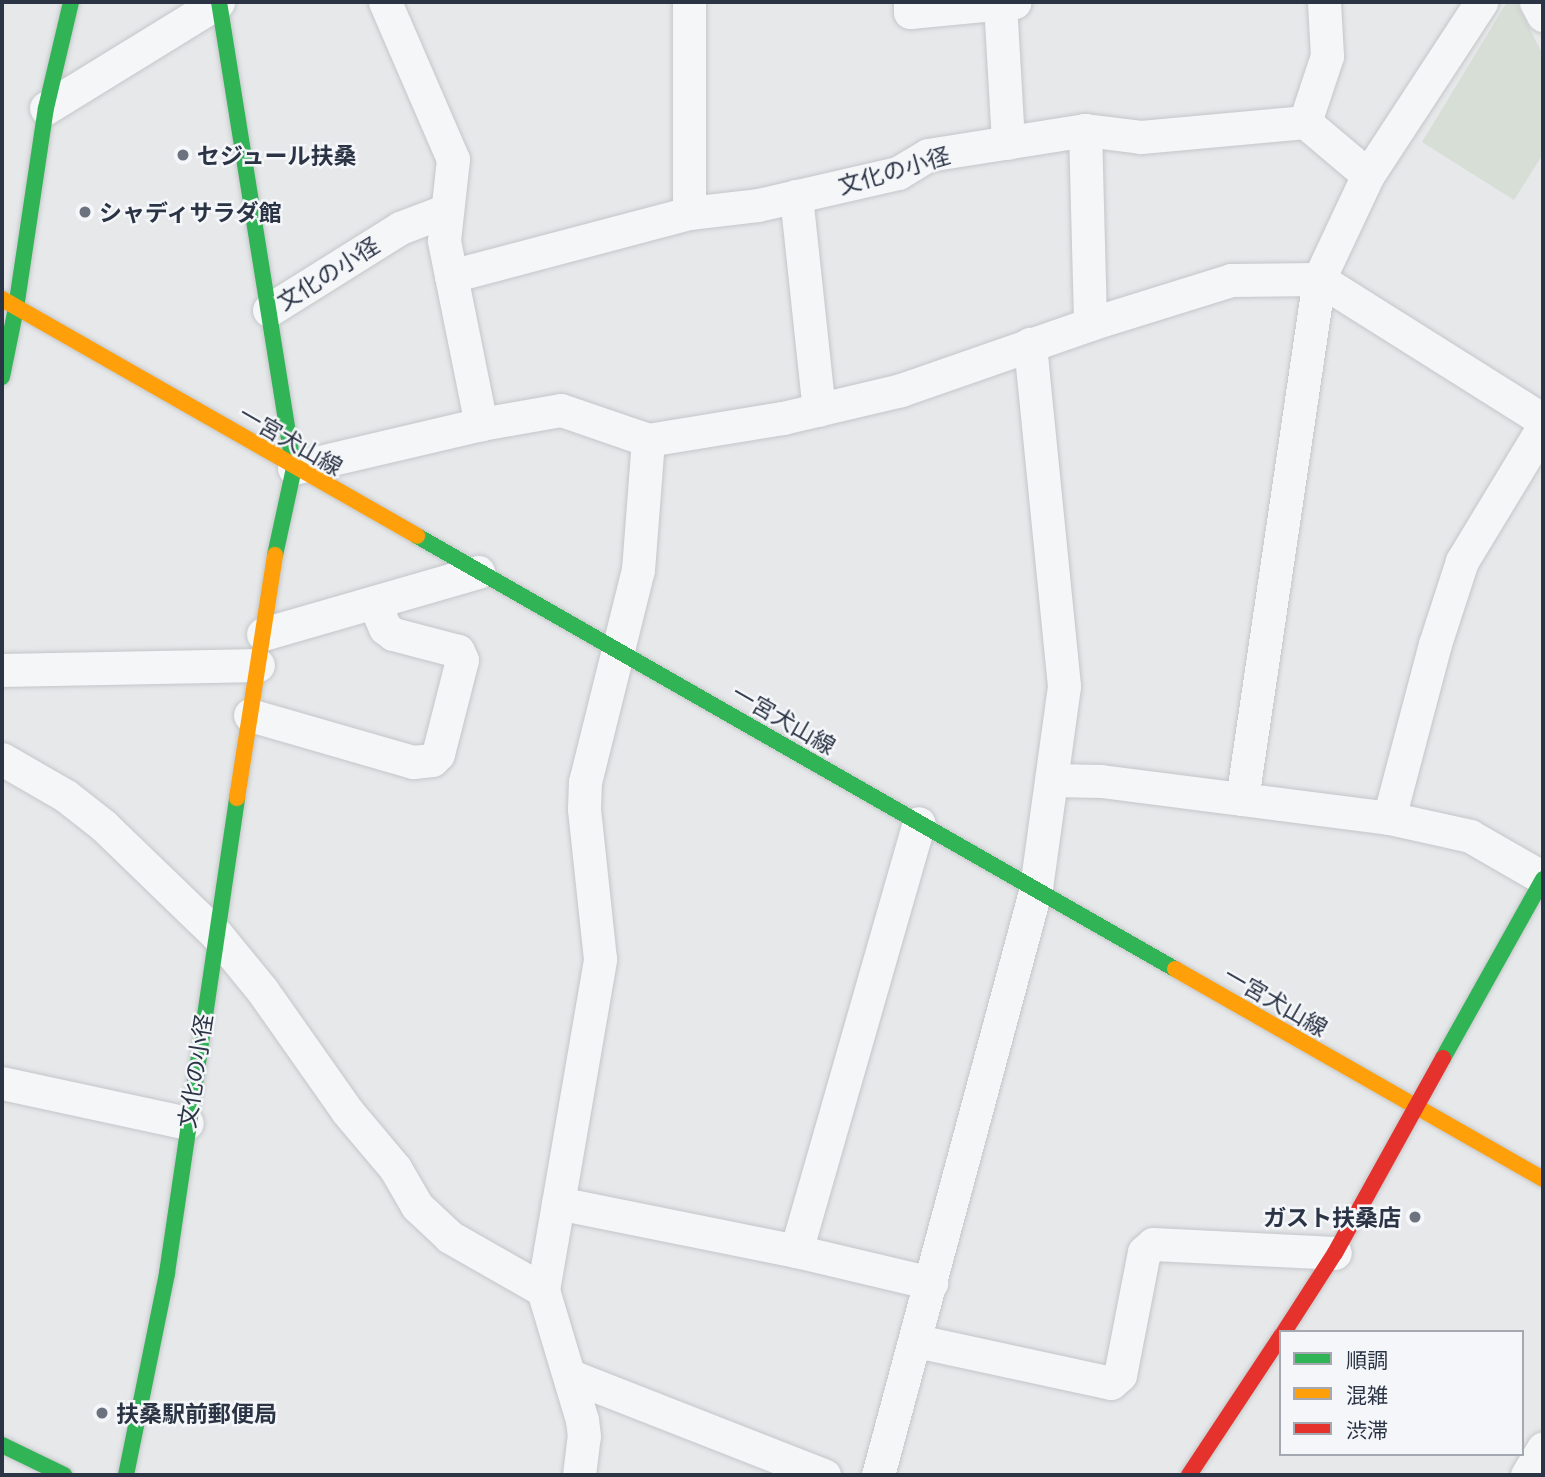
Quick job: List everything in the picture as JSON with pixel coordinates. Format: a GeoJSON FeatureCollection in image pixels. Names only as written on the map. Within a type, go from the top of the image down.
{"type":"FeatureCollection","features":[{"type":"Feature","properties":{"kind":"street"},"geometry":{"type":"LineString","coordinates":[[46,108],[218,2],[269,310]]}},
{"type":"Feature","properties":{"kind":"street"},"geometry":{"type":"LineString","coordinates":[[385,2],[453,159],[444,241],[481,424]]}},
{"type":"Feature","properties":{"kind":"street"},"geometry":{"type":"LineString","coordinates":[[689,2],[689,213]]}},
{"type":"Feature","properties":{"kind":"street"},"geometry":{"type":"LineString","coordinates":[[910,2],[910,12],[1008,3],[1008,143]]}},
{"type":"Feature","properties":{"kind":"street"},"geometry":{"type":"LineString","coordinates":[[1324,2],[1327,56],[1305,122],[1368,176]]}},
{"type":"Feature","properties":{"kind":"street"},"geometry":{"type":"LineString","coordinates":[[1242,799],[1319,279],[1368,176],[1480,2]]}},
{"type":"Feature","properties":{"kind":"street"},"geometry":{"type":"LineString","coordinates":[[1536,2],[1543,15]]}},
{"type":"Feature","properties":{"kind":"street"},"geometry":{"type":"LineString","coordinates":[[2,377],[9,304],[62,7]]}},
{"type":"Feature","properties":{"kind":"street","name":"文化の小径"},"geometry":{"type":"LineString","coordinates":[[451,276],[689,213],[758,205],[898,173],[928,155],[1085,130],[1141,137],[1305,122]]}},
{"type":"Feature","properties":{"kind":"street"},"geometry":{"type":"LineString","coordinates":[[1085,130],[1090,324]]}},
{"type":"Feature","properties":{"kind":"street"},"geometry":{"type":"LineString","coordinates":[[796,196],[819,410]]}},
{"type":"Feature","properties":{"kind":"street","name":"文化の小径"},"geometry":{"type":"LineString","coordinates":[[126,1475],[167,1273],[187,1123],[260,650],[281,519],[294,468],[269,310],[400,228],[447,209]]}},
{"type":"Feature","properties":{"kind":"street"},"geometry":{"type":"LineString","coordinates":[[294,468],[481,424],[561,410],[648,440],[819,410],[901,390],[1090,324],[1231,280],[1319,279],[1543,420]]}},
{"type":"Feature","properties":{"kind":"street","name":"一宮犬山線"},"geometry":{"type":"LineString","coordinates":[[9,304],[1036,888],[1414,1108],[1543,1179]]}},
{"type":"Feature","properties":{"kind":"street"},"geometry":{"type":"LineString","coordinates":[[878,1475],[917,1341],[1036,888],[1052,780],[1064,686],[1030,344]]}},
{"type":"Feature","properties":{"kind":"street"},"geometry":{"type":"LineString","coordinates":[[1389,818],[1435,644],[1462,561],[1543,427]]}},
{"type":"Feature","properties":{"kind":"street"},"geometry":{"type":"LineString","coordinates":[[579,1475],[584,1436],[571,1376],[543,1290],[600,959],[584,809],[585,782],[638,570],[648,440]]}},
{"type":"Feature","properties":{"kind":"street"},"geometry":{"type":"LineString","coordinates":[[2,670],[260,650],[374,602],[478,572]]}},
{"type":"Feature","properties":{"kind":"street"},"geometry":{"type":"LineString","coordinates":[[250,715],[413,762],[432,760],[438,754],[462,660],[458,651],[393,634],[385,628],[374,602]]}},
{"type":"Feature","properties":{"kind":"street"},"geometry":{"type":"LineString","coordinates":[[2,759],[66,796],[103,825],[217,935],[262,990],[347,1111],[395,1168],[417,1206],[450,1237],[543,1290]]}},
{"type":"Feature","properties":{"kind":"street"},"geometry":{"type":"LineString","coordinates":[[1052,780],[1101,781],[1389,818],[1470,836],[1543,879],[1335,1253],[1285,1330]]}},
{"type":"Feature","properties":{"kind":"street"},"geometry":{"type":"LineString","coordinates":[[796,1251],[919,823]]}},
{"type":"Feature","properties":{"kind":"street"},"geometry":{"type":"LineString","coordinates":[[2,1083],[187,1123]]}},
{"type":"Feature","properties":{"kind":"street"},"geometry":{"type":"LineString","coordinates":[[558,1203],[796,1251],[931,1283]]}},
{"type":"Feature","properties":{"kind":"street"},"geometry":{"type":"LineString","coordinates":[[917,1341],[1111,1383],[1120,1375],[1144,1252],[1153,1244],[1335,1253]]}},
{"type":"Feature","properties":{"kind":"street"},"geometry":{"type":"LineString","coordinates":[[1189,1475],[1279,1339]]}},
{"type":"Feature","properties":{"kind":"street"},"geometry":{"type":"LineString","coordinates":[[571,1376],[824,1475]]}},
{"type":"Feature","properties":{"kind":"street"},"geometry":{"type":"LineString","coordinates":[[2,1445],[64,1475]]}},
{"type":"Feature","properties":{"kind":"street"},"geometry":{"type":"LineString","coordinates":[[1527,1475],[1543,1448]]}},
{"type":"Feature","properties":{"kind":"shaded area"},"geometry":{"type":"Polygon","coordinates":[[[1507,2],[1516,2],[1543,55],[1543,154],[1514,200],[1422,142],[1507,2]]]}},
{"type":"Feature","properties":{"kind":"traffic: fast"},"geometry":{"type":"LineString","coordinates":[[2,377],[16,308],[46,108],[71,2]]}},
{"type":"Feature","properties":{"kind":"traffic: fast"},"geometry":{"type":"LineString","coordinates":[[219,2],[294,468],[275,555]]}},
{"type":"Feature","properties":{"kind":"traffic: fast"},"geometry":{"type":"LineString","coordinates":[[417,536],[1175,969]]}},
{"type":"Feature","properties":{"kind":"traffic: fast"},"geometry":{"type":"LineString","coordinates":[[126,1475],[167,1273],[237,798]]}},
{"type":"Feature","properties":{"kind":"traffic: fast"},"geometry":{"type":"LineString","coordinates":[[1443,1058],[1543,879]]}},
{"type":"Feature","properties":{"kind":"traffic: fast"},"geometry":{"type":"LineString","coordinates":[[2,1445],[64,1475]]}},
{"type":"Feature","properties":{"kind":"traffic: slow"},"geometry":{"type":"LineString","coordinates":[[2,299],[417,536]]}},
{"type":"Feature","properties":{"kind":"traffic: slow"},"geometry":{"type":"LineString","coordinates":[[237,798],[275,555]]}},
{"type":"Feature","properties":{"kind":"traffic: slow"},"geometry":{"type":"LineString","coordinates":[[1175,969],[1543,1179]]}},
{"type":"Feature","properties":{"kind":"traffic: jam"},"geometry":{"type":"LineString","coordinates":[[1285,1330],[1335,1253],[1443,1058]]}},
{"type":"Feature","properties":{"kind":"traffic: jam"},"geometry":{"type":"LineString","coordinates":[[1189,1475],[1279,1339]]}},
{"type":"Feature","properties":{"kind":"place","name":"セジュール扶桑"},"geometry":{"type":"Point","coordinates":[183,155]}},
{"type":"Feature","properties":{"kind":"place","name":"シャディサラダ館"},"geometry":{"type":"Point","coordinates":[85,212]}},
{"type":"Feature","properties":{"kind":"place","name":"ガスト扶桑店"},"geometry":{"type":"Point","coordinates":[1415,1217]}},
{"type":"Feature","properties":{"kind":"place","name":"扶桑駅前郵便局"},"geometry":{"type":"Point","coordinates":[102,1413]}}]}
